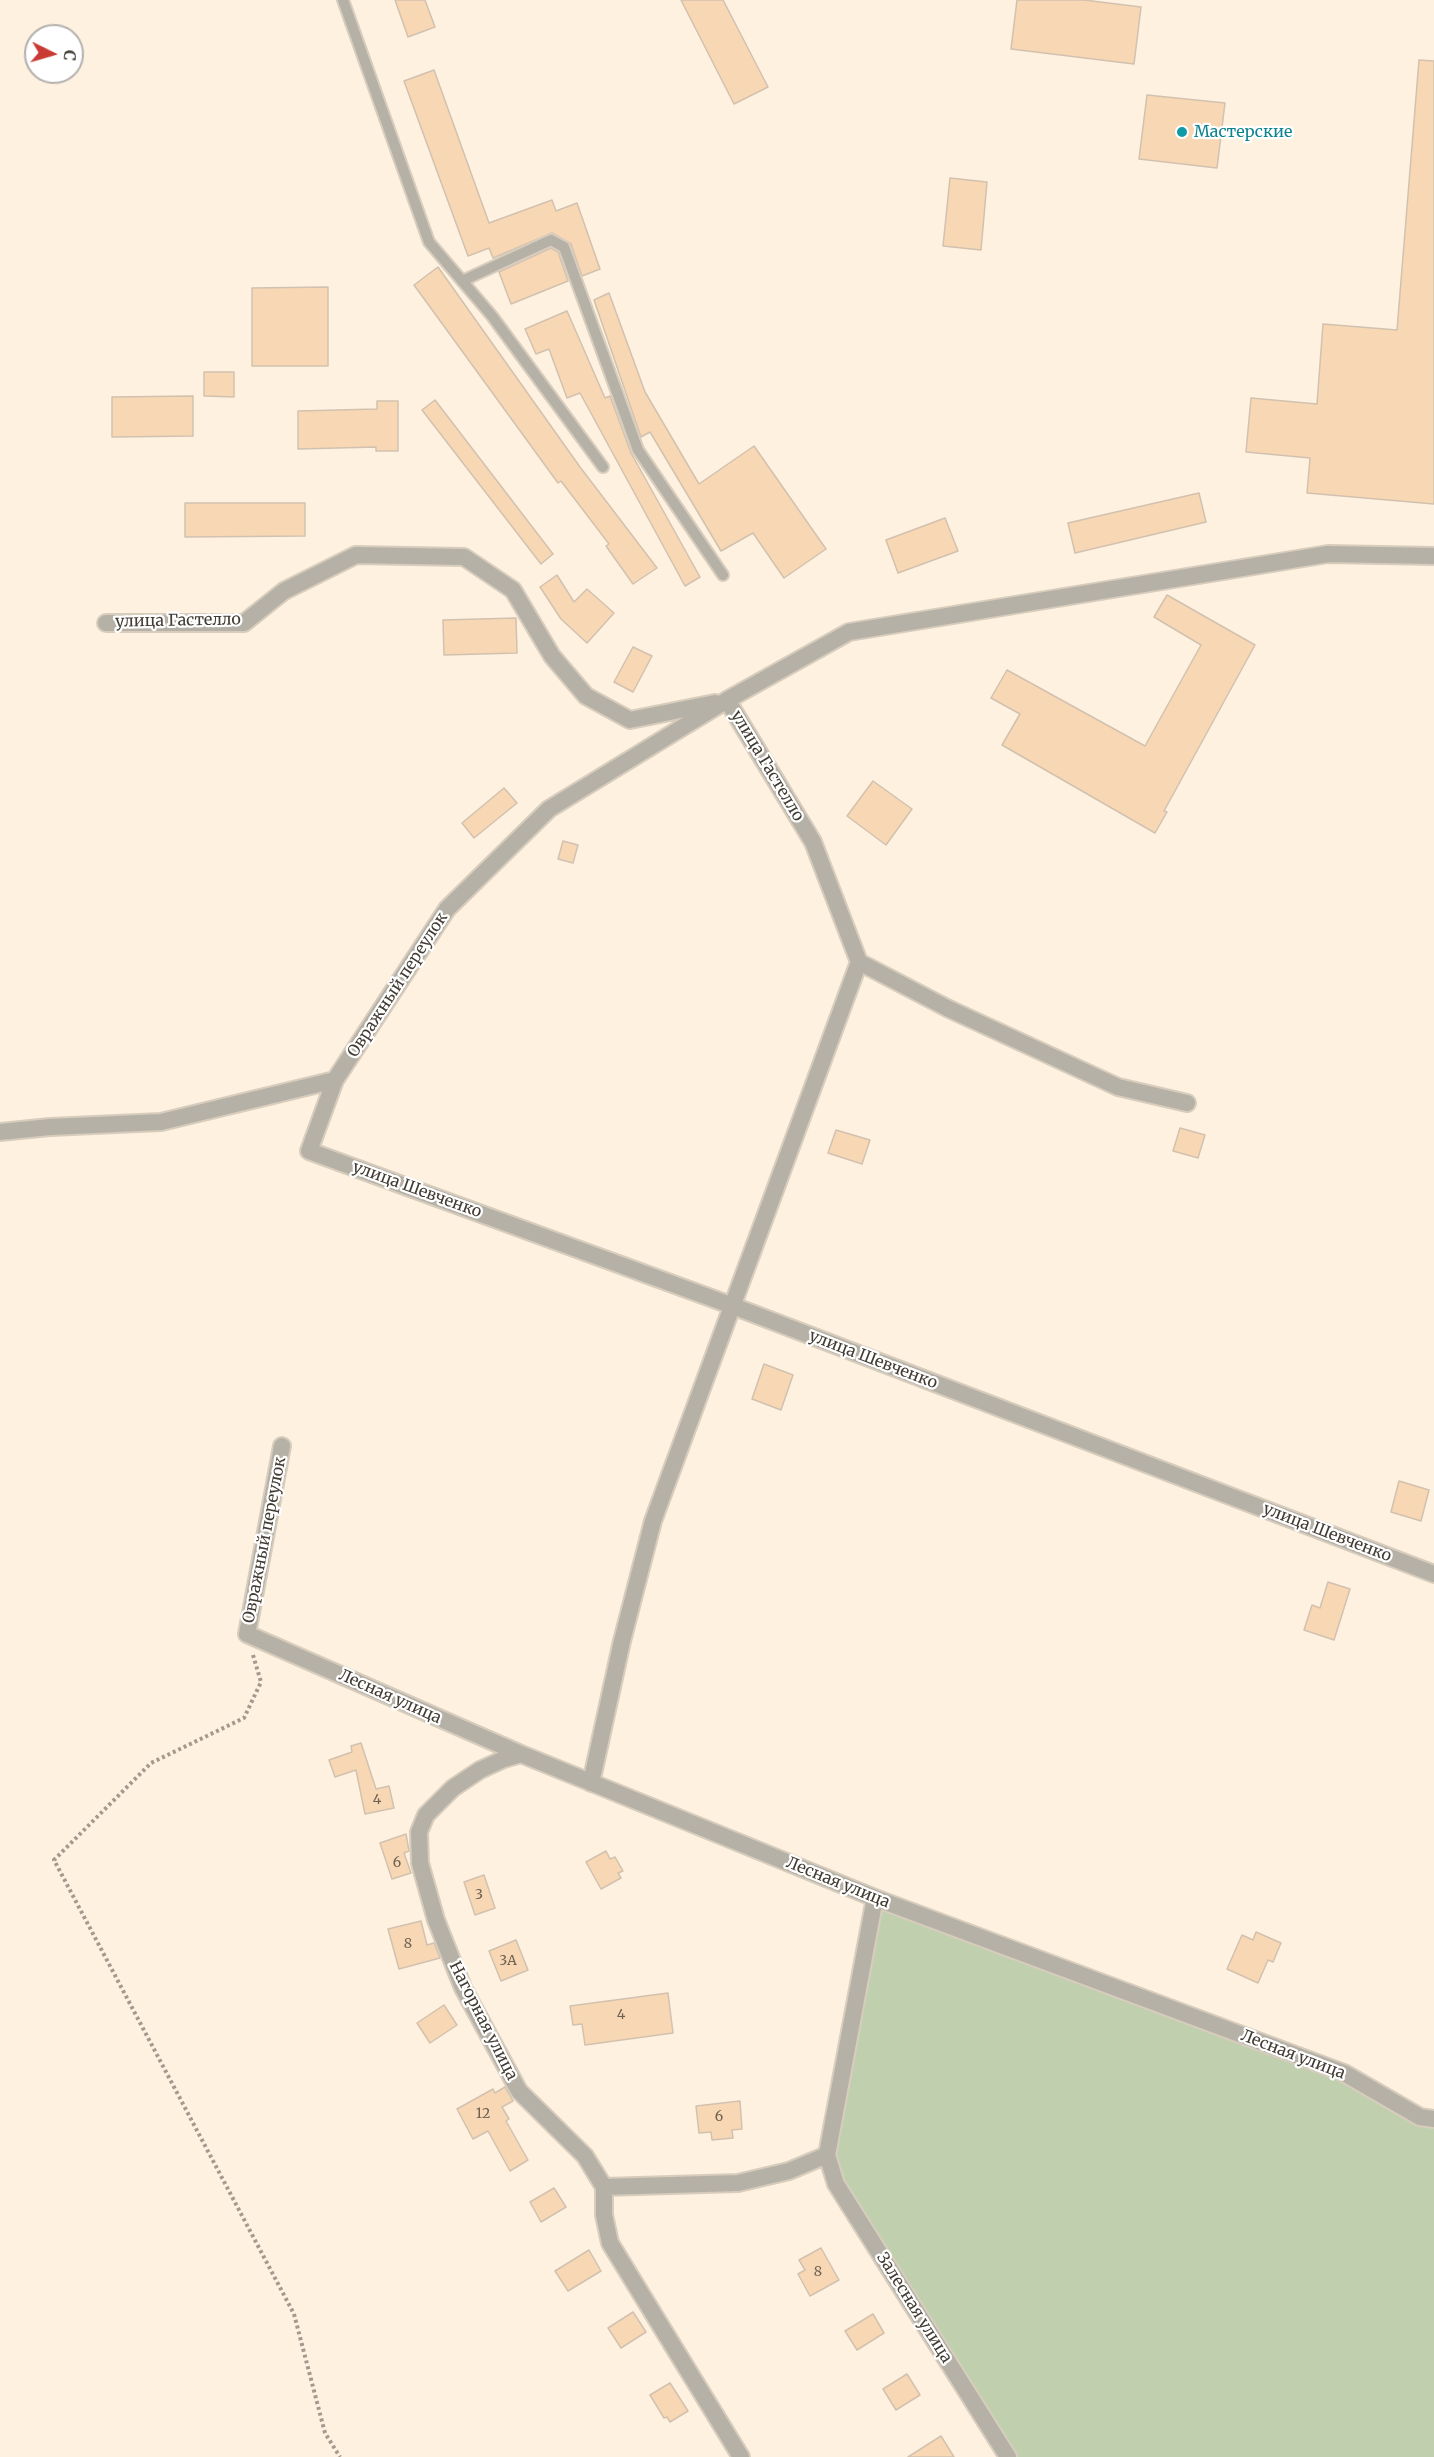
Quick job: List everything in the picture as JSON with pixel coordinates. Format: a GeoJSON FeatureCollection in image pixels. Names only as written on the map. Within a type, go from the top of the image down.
{"type":"FeatureCollection","features":[{"type":"Feature","properties":{"kind":"street","name":"Овражный переулок"},"geometry":{"type":"LineString","coordinates":[[309,1151],[335,1080],[447,909],[549,809],[727,700],[849,632],[1328,554],[1434,556]]}},
{"type":"Feature","properties":{"kind":"street","name":"улица Гастелло"},"geometry":{"type":"LineString","coordinates":[[106,623],[244,623],[284,591],[356,555],[464,557],[513,590],[552,656],[586,696],[630,720],[727,700],[813,842],[859,962]]}},
{"type":"Feature","properties":{"kind":"street"},"geometry":{"type":"LineString","coordinates":[[591,1783],[622,1641],[653,1521],[859,962],[947,1008],[1118,1087],[1187,1103]]}},
{"type":"Feature","properties":{"kind":"street"},"geometry":{"type":"LineString","coordinates":[[0,1132],[50,1127],[161,1122],[335,1080]]}},
{"type":"Feature","properties":{"kind":"street","name":"улица Шевченко"},"geometry":{"type":"LineString","coordinates":[[309,1151],[733,1306],[1434,1574]]}},
{"type":"Feature","properties":{"kind":"street","name":"Овражный переулок"},"geometry":{"type":"LineString","coordinates":[[247,1634],[282,1446]]}},
{"type":"Feature","properties":{"kind":"street","name":"Лесная улица"},"geometry":{"type":"LineString","coordinates":[[247,1634],[521,1754],[875,1898],[1344,2073],[1420,2116],[1434,2119]]}},
{"type":"Feature","properties":{"kind":"street","name":"Нагорная улица"},"geometry":{"type":"LineString","coordinates":[[521,1754],[480,1770],[453,1788],[426,1815],[419,1832],[420,1863],[436,1920],[463,1988],[519,2091],[585,2156],[604,2187]]}},
{"type":"Feature","properties":{"kind":"street","name":"Залесная улица"},"geometry":{"type":"LineString","coordinates":[[875,1898],[827,2155],[836,2184],[1008,2457]]}},
{"type":"Feature","properties":{"kind":"street"},"geometry":{"type":"LineString","coordinates":[[741,2457],[610,2243],[604,2215],[604,2187],[738,2183],[789,2171],[827,2155]]}},
{"type":"Feature","properties":{"kind":"lane"},"geometry":{"type":"LineString","coordinates":[[343,0],[429,242],[492,316],[603,467]]}},
{"type":"Feature","properties":{"kind":"lane"},"geometry":{"type":"LineString","coordinates":[[462,281],[551,240],[564,248],[638,450],[723,575]]}},
{"type":"Feature","properties":{"kind":"path"},"geometry":{"type":"LineString","coordinates":[[247,1634],[261,1682],[244,1718],[151,1763],[54,1860],[294,2314],[325,2433],[340,2457]]}},
{"type":"Feature","properties":{"kind":"green space"},"geometry":{"type":"Polygon","coordinates":[[[875,1898],[1344,2073],[1434,2119],[1434,2457],[1008,2457],[827,2155],[875,1898]]]}},
{"type":"Feature","properties":{"kind":"building"},"geometry":{"type":"Polygon","coordinates":[[[395,0],[425,0],[435,27],[408,37],[395,0]]]}},
{"type":"Feature","properties":{"kind":"building"},"geometry":{"type":"Polygon","coordinates":[[[681,0],[723,0],[768,87],[734,104],[681,0]]]}},
{"type":"Feature","properties":{"kind":"building"},"geometry":{"type":"Polygon","coordinates":[[[1017,0],[1084,0],[1141,7],[1134,64],[1011,49],[1017,0]]]}},
{"type":"Feature","properties":{"kind":"building"},"geometry":{"type":"Polygon","coordinates":[[[1419,60],[1434,61],[1434,504],[1307,493],[1310,458],[1246,452],[1251,398],[1317,404],[1323,324],[1397,330],[1419,60]]]}},
{"type":"Feature","properties":{"kind":"building"},"geometry":{"type":"Polygon","coordinates":[[[434,70],[489,223],[552,200],[556,211],[577,203],[600,269],[582,276],[571,244],[552,233],[493,258],[489,248],[468,256],[404,81],[434,70]]]}},
{"type":"Feature","properties":{"kind":"building","name":"Мастерские"},"geometry":{"type":"Polygon","coordinates":[[[1147,95],[1225,103],[1217,168],[1139,159],[1147,95]]]}},
{"type":"Feature","properties":{"kind":"building"},"geometry":{"type":"Polygon","coordinates":[[[950,178],[987,182],[981,250],[943,246],[950,178]]]}},
{"type":"Feature","properties":{"kind":"building"},"geometry":{"type":"Polygon","coordinates":[[[551,248],[558,252],[568,281],[511,304],[499,272],[551,248]]]}},
{"type":"Feature","properties":{"kind":"building"},"geometry":{"type":"Polygon","coordinates":[[[438,267],[580,467],[657,568],[633,584],[606,546],[609,544],[561,481],[558,483],[414,285],[438,267]]]}},
{"type":"Feature","properties":{"kind":"building"},"geometry":{"type":"Polygon","coordinates":[[[328,287],[328,366],[252,366],[252,288],[328,287]]]}},
{"type":"Feature","properties":{"kind":"building"},"geometry":{"type":"Polygon","coordinates":[[[609,293],[645,392],[699,484],[754,446],[826,549],[784,578],[753,533],[721,551],[650,432],[641,437],[594,300],[609,293]]]}},
{"type":"Feature","properties":{"kind":"building"},"geometry":{"type":"Polygon","coordinates":[[[567,311],[605,398],[610,396],[631,453],[700,577],[685,586],[580,393],[567,398],[549,349],[536,354],[525,329],[567,311]]]}},
{"type":"Feature","properties":{"kind":"building"},"geometry":{"type":"Polygon","coordinates":[[[204,372],[234,372],[234,397],[204,396],[204,372]]]}},
{"type":"Feature","properties":{"kind":"building"},"geometry":{"type":"Polygon","coordinates":[[[193,396],[193,436],[112,437],[112,397],[193,396]]]}},
{"type":"Feature","properties":{"kind":"building"},"geometry":{"type":"Polygon","coordinates":[[[435,400],[553,554],[541,564],[422,410],[435,400]]]}},
{"type":"Feature","properties":{"kind":"building"},"geometry":{"type":"Polygon","coordinates":[[[377,401],[398,401],[398,451],[376,451],[376,447],[298,449],[298,411],[377,409],[377,401]]]}},
{"type":"Feature","properties":{"kind":"building"},"geometry":{"type":"Polygon","coordinates":[[[1199,493],[1206,522],[1075,553],[1068,523],[1199,493]]]}},
{"type":"Feature","properties":{"kind":"building"},"geometry":{"type":"Polygon","coordinates":[[[185,503],[305,503],[305,536],[185,537],[185,503]]]}},
{"type":"Feature","properties":{"kind":"building"},"geometry":{"type":"Polygon","coordinates":[[[945,518],[958,551],[898,573],[886,540],[945,518]]]}},
{"type":"Feature","properties":{"kind":"building"},"geometry":{"type":"Polygon","coordinates":[[[557,575],[574,602],[587,589],[614,613],[587,643],[561,619],[540,587],[557,575]]]}},
{"type":"Feature","properties":{"kind":"building"},"geometry":{"type":"Polygon","coordinates":[[[1167,595],[1255,645],[1164,811],[1167,812],[1155,833],[1002,745],[1020,714],[991,698],[1007,670],[1145,746],[1201,645],[1154,617],[1167,595]]]}},
{"type":"Feature","properties":{"kind":"building"},"geometry":{"type":"Polygon","coordinates":[[[516,618],[517,653],[444,655],[443,620],[516,618]]]}},
{"type":"Feature","properties":{"kind":"building"},"geometry":{"type":"Polygon","coordinates":[[[633,647],[652,656],[633,692],[614,682],[633,647]]]}},
{"type":"Feature","properties":{"kind":"building"},"geometry":{"type":"Polygon","coordinates":[[[873,781],[912,809],[886,845],[847,816],[873,781]]]}},
{"type":"Feature","properties":{"kind":"building"},"geometry":{"type":"Polygon","coordinates":[[[504,788],[517,803],[474,838],[462,823],[504,788]]]}},
{"type":"Feature","properties":{"kind":"building"},"geometry":{"type":"Polygon","coordinates":[[[563,841],[578,845],[573,863],[558,859],[563,841]]]}},
{"type":"Feature","properties":{"kind":"building"},"geometry":{"type":"Polygon","coordinates":[[[1180,1128],[1205,1135],[1198,1158],[1173,1151],[1180,1128]]]}},
{"type":"Feature","properties":{"kind":"building"},"geometry":{"type":"Polygon","coordinates":[[[836,1130],[870,1140],[862,1164],[828,1153],[836,1130]]]}},
{"type":"Feature","properties":{"kind":"building"},"geometry":{"type":"Polygon","coordinates":[[[764,1364],[793,1375],[781,1410],[752,1399],[764,1364]]]}},
{"type":"Feature","properties":{"kind":"building"},"geometry":{"type":"Polygon","coordinates":[[[1399,1481],[1429,1490],[1421,1521],[1391,1512],[1399,1481]]]}},
{"type":"Feature","properties":{"kind":"building"},"geometry":{"type":"Polygon","coordinates":[[[1328,1582],[1350,1589],[1334,1640],[1304,1630],[1312,1605],[1320,1608],[1328,1582]]]}},
{"type":"Feature","properties":{"kind":"building"},"geometry":{"type":"Polygon","coordinates":[[[361,1743],[376,1789],[389,1786],[394,1808],[365,1814],[356,1770],[335,1777],[329,1760],[352,1752],[351,1746],[361,1743]]]}},
{"type":"Feature","properties":{"kind":"building"},"geometry":{"type":"Polygon","coordinates":[[[406,1834],[409,1851],[404,1853],[411,1873],[392,1879],[380,1843],[406,1834]]]}},
{"type":"Feature","properties":{"kind":"building"},"geometry":{"type":"Polygon","coordinates":[[[606,1851],[610,1859],[615,1857],[623,1871],[618,1873],[621,1878],[601,1889],[586,1862],[606,1851]]]}},
{"type":"Feature","properties":{"kind":"building"},"geometry":{"type":"Polygon","coordinates":[[[484,1875],[495,1908],[475,1915],[464,1882],[484,1875]]]}},
{"type":"Feature","properties":{"kind":"building"},"geometry":{"type":"Polygon","coordinates":[[[421,1921],[427,1945],[434,1943],[440,1958],[399,1969],[388,1929],[421,1921]]]}},
{"type":"Feature","properties":{"kind":"building"},"geometry":{"type":"Polygon","coordinates":[[[1256,1932],[1281,1943],[1273,1962],[1268,1960],[1258,1983],[1227,1969],[1242,1935],[1253,1940],[1256,1932]]]}},
{"type":"Feature","properties":{"kind":"building"},"geometry":{"type":"Polygon","coordinates":[[[516,1940],[528,1970],[501,1981],[489,1951],[516,1940]]]}},
{"type":"Feature","properties":{"kind":"building"},"geometry":{"type":"Polygon","coordinates":[[[668,1993],[673,2033],[585,2045],[582,2024],[573,2025],[570,2006],[668,1993]]]}},
{"type":"Feature","properties":{"kind":"building"},"geometry":{"type":"Polygon","coordinates":[[[444,2005],[457,2025],[430,2043],[417,2023],[444,2005]]]}},
{"type":"Feature","properties":{"kind":"building"},"geometry":{"type":"Polygon","coordinates":[[[505,2087],[513,2101],[502,2107],[509,2119],[506,2121],[528,2160],[510,2171],[488,2131],[473,2139],[457,2109],[493,2089],[495,2093],[505,2087]]]}},
{"type":"Feature","properties":{"kind":"building"},"geometry":{"type":"Polygon","coordinates":[[[740,2101],[742,2129],[732,2130],[733,2138],[712,2140],[711,2132],[699,2133],[696,2106],[740,2101]]]}},
{"type":"Feature","properties":{"kind":"building"},"geometry":{"type":"Polygon","coordinates":[[[554,2188],[566,2207],[541,2222],[530,2202],[554,2188]]]}},
{"type":"Feature","properties":{"kind":"building"},"geometry":{"type":"Polygon","coordinates":[[[821,2248],[839,2280],[810,2296],[798,2274],[805,2270],[799,2260],[821,2248]]]}},
{"type":"Feature","properties":{"kind":"building"},"geometry":{"type":"Polygon","coordinates":[[[589,2250],[601,2271],[568,2291],[555,2271],[589,2250]]]}},
{"type":"Feature","properties":{"kind":"building"},"geometry":{"type":"Polygon","coordinates":[[[633,2312],[646,2332],[621,2348],[608,2328],[633,2312]]]}},
{"type":"Feature","properties":{"kind":"building"},"geometry":{"type":"Polygon","coordinates":[[[873,2314],[884,2333],[857,2350],[845,2331],[873,2314]]]}},
{"type":"Feature","properties":{"kind":"building"},"geometry":{"type":"Polygon","coordinates":[[[907,2374],[920,2395],[896,2410],[883,2389],[907,2374]]]}},
{"type":"Feature","properties":{"kind":"building"},"geometry":{"type":"Polygon","coordinates":[[[670,2383],[688,2411],[670,2422],[667,2417],[664,2418],[650,2395],[670,2383]]]}},
{"type":"Feature","properties":{"kind":"building"},"geometry":{"type":"Polygon","coordinates":[[[941,2436],[954,2457],[908,2457],[941,2436]]]}},
{"type":"Feature","properties":{"kind":"place","name":"Мастерские"},"geometry":{"type":"Point","coordinates":[1182,132]}}]}
